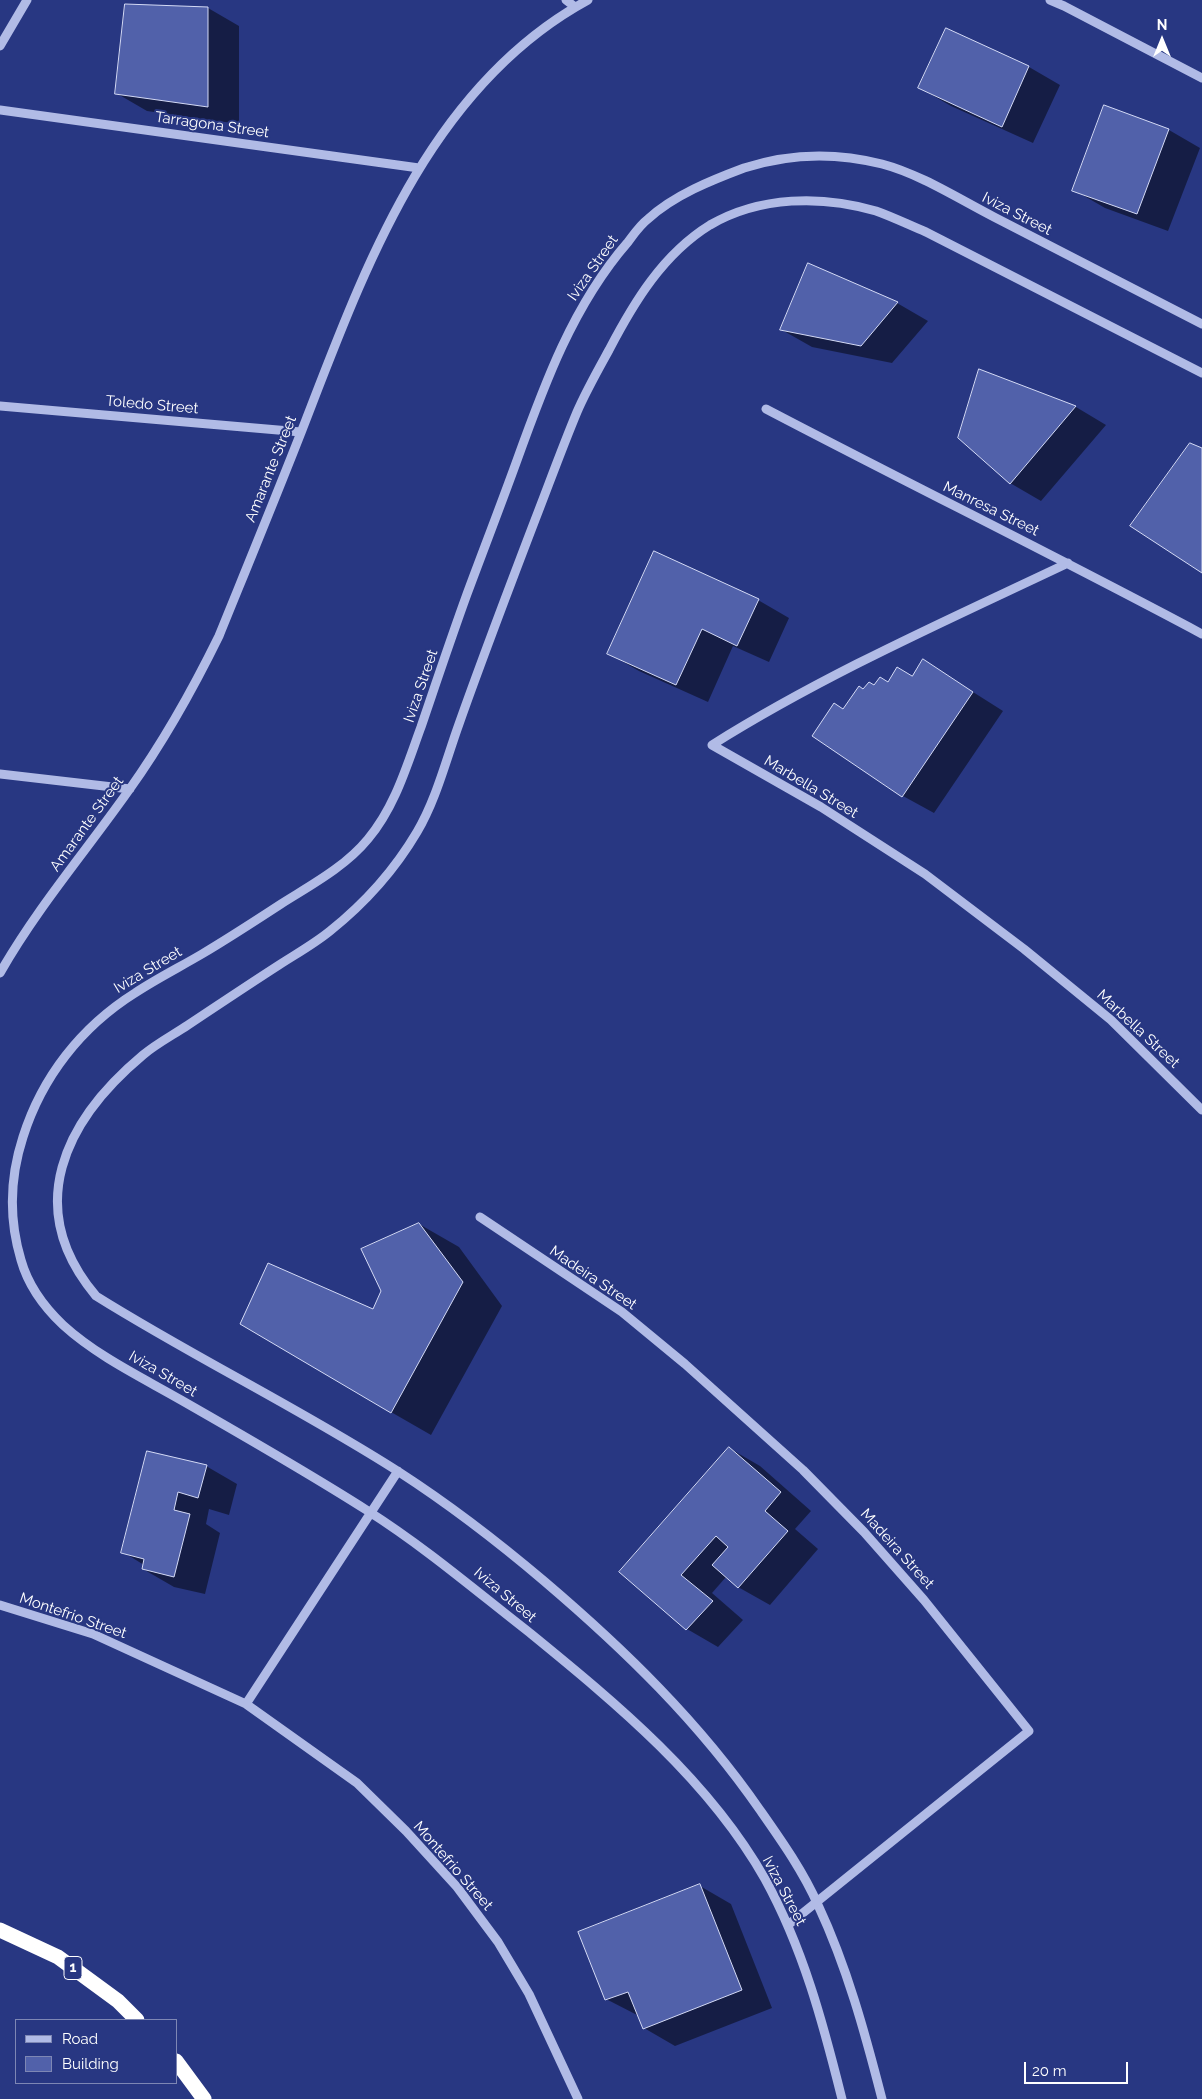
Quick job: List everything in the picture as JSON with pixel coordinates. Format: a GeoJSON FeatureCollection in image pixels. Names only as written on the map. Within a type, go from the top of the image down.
{"type":"FeatureCollection","features":[{"type":"Feature","properties":{"kind":"highway","name":"1"},"geometry":{"type":"LineString","coordinates":[[0,1930],[58,1957],[118,2001],[136,2019]]}},
{"type":"Feature","properties":{"kind":"highway"},"geometry":{"type":"LineString","coordinates":[[178,2064],[204,2099]]}},
{"type":"Feature","properties":{"kind":"street"},"geometry":{"type":"LineString","coordinates":[[0,46],[27,0]]}},
{"type":"Feature","properties":{"kind":"street"},"geometry":{"type":"LineString","coordinates":[[566,0],[575,7]]}},
{"type":"Feature","properties":{"kind":"street","name":"Amarante Street"},"geometry":{"type":"LineString","coordinates":[[0,973],[47,900],[130,789],[194,686],[219,636],[352,304],[379,244],[419,168],[451,120],[485,80],[525,43],[575,7],[588,0]]}},
{"type":"Feature","properties":{"kind":"street"},"geometry":{"type":"LineString","coordinates":[[1050,0],[1202,78]]}},
{"type":"Feature","properties":{"kind":"street","name":"Tarragona Street"},"geometry":{"type":"LineString","coordinates":[[0,110],[419,168]]}},
{"type":"Feature","properties":{"kind":"street","name":"Iviza Street"},"geometry":{"type":"LineString","coordinates":[[842,2099],[807,1973],[788,1925],[761,1872],[728,1823],[644,1730],[584,1677],[448,1566],[371,1512],[266,1448],[105,1356],[68,1330],[48,1310],[32,1286],[21,1261],[15,1226],[12,1188],[18,1152],[30,1117],[50,1078],[73,1045],[102,1016],[136,992],[202,954],[338,867],[367,839],[390,805],[407,767],[543,389],[584,301],[610,264],[648,219],[682,196],[727,174],[770,160],[819,154],[848,157],[892,166],[1202,324]]}},
{"type":"Feature","properties":{"kind":"street","name":"Iviza Street"},"geometry":{"type":"LineString","coordinates":[[882,2099],[856,2003],[837,1948],[817,1902],[786,1847],[748,1792],[675,1702],[631,1658],[510,1552],[459,1512],[398,1471],[96,1296],[79,1275],[67,1250],[56,1192],[62,1164],[72,1139],[91,1109],[118,1077],[146,1052],[328,933],[371,895],[406,850],[426,818],[498,614],[578,408],[624,320],[651,279],[682,244],[713,224],[748,209],[791,200],[842,202],[878,212],[926,232],[1202,373]]}},
{"type":"Feature","properties":{"kind":"street","name":"Toledo Street"},"geometry":{"type":"LineString","coordinates":[[0,406],[301,432]]}},
{"type":"Feature","properties":{"kind":"street","name":"Manresa Street"},"geometry":{"type":"LineString","coordinates":[[766,409],[909,484],[1068,563],[1202,634]]}},
{"type":"Feature","properties":{"kind":"street","name":"Marbella Street"},"geometry":{"type":"LineString","coordinates":[[1068,563],[816,684],[712,745],[821,808],[925,874],[1024,949],[1111,1020],[1202,1110]]}},
{"type":"Feature","properties":{"kind":"street"},"geometry":{"type":"LineString","coordinates":[[0,774],[130,789]]}},
{"type":"Feature","properties":{"kind":"street","name":"Madeira Street"},"geometry":{"type":"LineString","coordinates":[[480,1217],[622,1312],[685,1364],[803,1470],[864,1532],[924,1600],[1030,1732],[788,1925]]}},
{"type":"Feature","properties":{"kind":"street"},"geometry":{"type":"LineString","coordinates":[[246,1704],[398,1471]]}},
{"type":"Feature","properties":{"kind":"street","name":"Montefrio Street"},"geometry":{"type":"LineString","coordinates":[[0,1605],[93,1634],[246,1704],[357,1783],[406,1831],[458,1887],[498,1942],[529,1994],[578,2099]]}},
{"type":"Feature","properties":{"kind":"building"},"geometry":{"type":"Polygon","coordinates":[[[125,4],[208,7],[208,107],[115,94],[125,4]]]}},
{"type":"Feature","properties":{"kind":"building"},"geometry":{"type":"Polygon","coordinates":[[[946,28],[1029,66],[1002,127],[918,88],[946,28]]]}},
{"type":"Feature","properties":{"kind":"building"},"geometry":{"type":"Polygon","coordinates":[[[1104,105],[1169,129],[1137,214],[1072,191],[1104,105]]]}},
{"type":"Feature","properties":{"kind":"building"},"geometry":{"type":"Polygon","coordinates":[[[808,263],[898,302],[861,346],[780,330],[808,263]]]}},
{"type":"Feature","properties":{"kind":"building"},"geometry":{"type":"Polygon","coordinates":[[[979,369],[1076,406],[1010,484],[958,438],[979,369]]]}},
{"type":"Feature","properties":{"kind":"building"},"geometry":{"type":"Polygon","coordinates":[[[1190,443],[1202,448],[1202,573],[1130,526],[1190,443]]]}},
{"type":"Feature","properties":{"kind":"building"},"geometry":{"type":"Polygon","coordinates":[[[654,551],[759,599],[737,646],[702,629],[676,685],[607,654],[654,551]]]}},
{"type":"Feature","properties":{"kind":"building"},"geometry":{"type":"Polygon","coordinates":[[[923,659],[973,692],[902,797],[812,736],[834,703],[843,709],[859,686],[863,689],[869,682],[874,685],[880,677],[888,682],[897,667],[912,676],[923,659]]]}},
{"type":"Feature","properties":{"kind":"building"},"geometry":{"type":"Polygon","coordinates":[[[419,1223],[463,1282],[391,1413],[240,1324],[268,1263],[373,1309],[381,1291],[361,1249],[419,1223]]]}},
{"type":"Feature","properties":{"kind":"building"},"geometry":{"type":"Polygon","coordinates":[[[729,1447],[781,1492],[765,1511],[788,1531],[738,1588],[712,1565],[728,1547],[716,1536],[681,1575],[713,1601],[686,1630],[619,1572],[729,1447]]]}},
{"type":"Feature","properties":{"kind":"building"},"geometry":{"type":"Polygon","coordinates":[[[147,1451],[207,1465],[198,1498],[178,1492],[174,1510],[190,1514],[174,1577],[142,1569],[144,1559],[121,1553],[147,1451]]]}},
{"type":"Feature","properties":{"kind":"building"},"geometry":{"type":"Polygon","coordinates":[[[700,1884],[742,1990],[643,2029],[628,1992],[605,2000],[578,1932],[700,1884]]]}}]}
